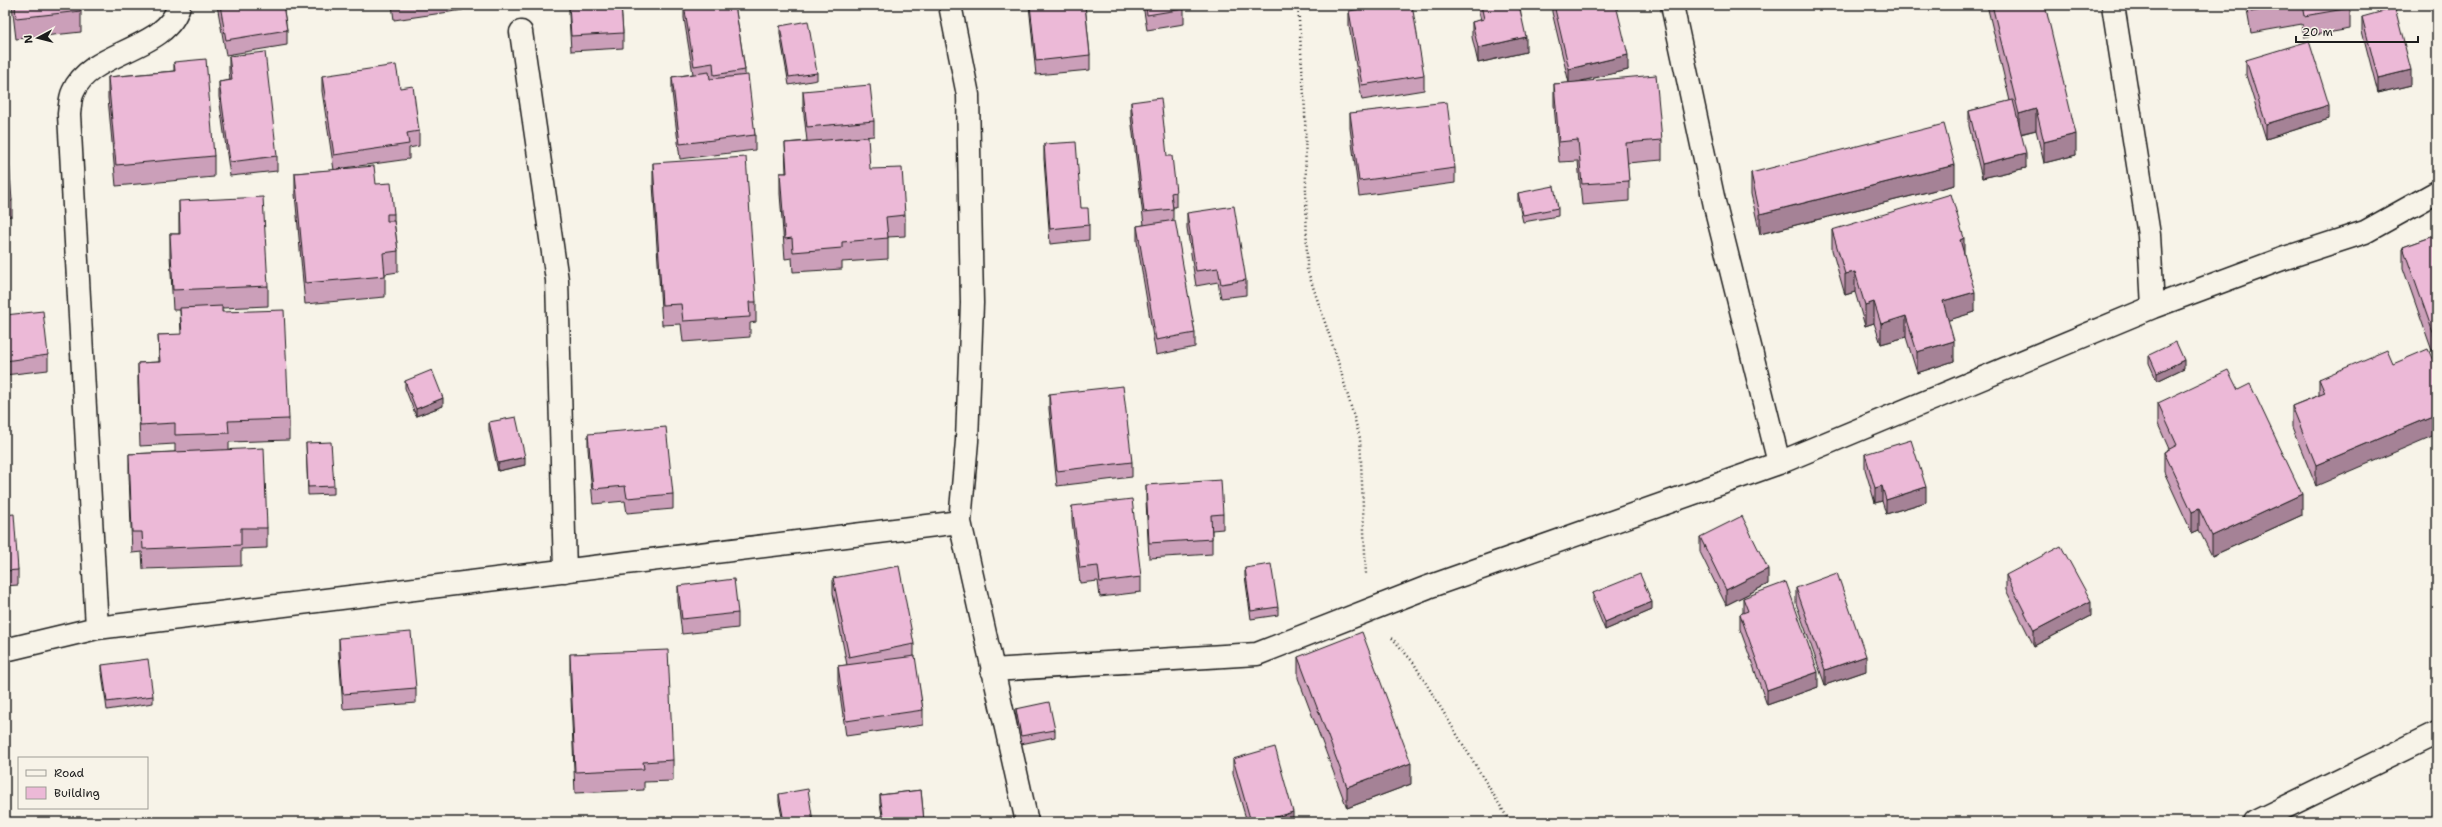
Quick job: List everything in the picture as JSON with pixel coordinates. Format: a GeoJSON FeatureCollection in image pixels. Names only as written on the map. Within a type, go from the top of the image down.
{"type":"FeatureCollection","features":[{"type":"Feature","properties":{"kind":"street"},"geometry":{"type":"LineString","coordinates":[[97,628],[69,114],[73,92],[88,72],[164,30],[179,5]]}},
{"type":"Feature","properties":{"kind":"street"},"geometry":{"type":"LineString","coordinates":[[950,5],[968,95],[972,303],[967,441],[960,522],[1027,822]]}},
{"type":"Feature","properties":{"kind":"street"},"geometry":{"type":"LineString","coordinates":[[1672,5],[1715,206],[1779,463]]}},
{"type":"Feature","properties":{"kind":"street"},"geometry":{"type":"LineString","coordinates":[[2113,5],[2149,235],[2153,307]]}},
{"type":"Feature","properties":{"kind":"street"},"geometry":{"type":"LineString","coordinates":[[521,32],[557,280],[565,571]]}},
{"type":"Feature","properties":{"kind":"street"},"geometry":{"type":"LineString","coordinates":[[992,670],[1257,654],[1368,610],[1779,463],[2153,307],[2282,259],[2365,232],[2437,192]]}},
{"type":"Feature","properties":{"kind":"street"},"geometry":{"type":"LineString","coordinates":[[5,650],[97,628],[960,522]]}},
{"type":"Feature","properties":{"kind":"street"},"geometry":{"type":"LineString","coordinates":[[2255,822],[2437,733]]}},
{"type":"Feature","properties":{"kind":"path"},"geometry":{"type":"LineString","coordinates":[[1298,5],[1305,111],[1307,269],[1337,358],[1360,438],[1368,610],[1413,662],[1510,822]]}},
{"type":"Feature","properties":{"kind":"building"},"geometry":{"type":"Polygon","coordinates":[[[15,5],[81,5],[81,11],[16,18],[15,5]]]}},
{"type":"Feature","properties":{"kind":"building"},"geometry":{"type":"Polygon","coordinates":[[[220,5],[283,5],[287,30],[226,40],[220,5]]]}},
{"type":"Feature","properties":{"kind":"building"},"geometry":{"type":"Polygon","coordinates":[[[569,5],[621,5],[623,33],[571,36],[569,5]]]}},
{"type":"Feature","properties":{"kind":"building"},"geometry":{"type":"Polygon","coordinates":[[[684,5],[735,5],[745,70],[714,75],[713,63],[694,66],[684,5]]]}},
{"type":"Feature","properties":{"kind":"building"},"geometry":{"type":"Polygon","coordinates":[[[1030,5],[1085,5],[1090,55],[1036,61],[1030,5]]]}},
{"type":"Feature","properties":{"kind":"building"},"geometry":{"type":"Polygon","coordinates":[[[1146,5],[1183,5],[1184,9],[1147,15],[1146,5]]]}},
{"type":"Feature","properties":{"kind":"building"},"geometry":{"type":"Polygon","coordinates":[[[1386,5],[1412,5],[1424,75],[1362,85],[1349,11],[1386,5]]]}},
{"type":"Feature","properties":{"kind":"building"},"geometry":{"type":"Polygon","coordinates":[[[1481,5],[1519,5],[1526,37],[1478,48],[1472,22],[1484,19],[1481,5]]]}},
{"type":"Feature","properties":{"kind":"building"},"geometry":{"type":"Polygon","coordinates":[[[1554,5],[1616,5],[1628,55],[1569,69],[1554,5]]]}},
{"type":"Feature","properties":{"kind":"building"},"geometry":{"type":"Polygon","coordinates":[[[1992,5],[2045,5],[2076,134],[2044,142],[2036,109],[2019,114],[1992,5]]]}},
{"type":"Feature","properties":{"kind":"building"},"geometry":{"type":"Polygon","coordinates":[[[2249,5],[2291,5],[2251,12],[2249,5]]]}},
{"type":"Feature","properties":{"kind":"building"},"geometry":{"type":"Polygon","coordinates":[[[2302,5],[2349,5],[2350,8],[2304,16],[2302,5]]]}},
{"type":"Feature","properties":{"kind":"building"},"geometry":{"type":"Polygon","coordinates":[[[2395,8],[2411,70],[2378,78],[2362,17],[2395,8]]]}},
{"type":"Feature","properties":{"kind":"building"},"geometry":{"type":"Polygon","coordinates":[[[808,21],[817,73],[789,77],[780,26],[808,21]]]}},
{"type":"Feature","properties":{"kind":"building"},"geometry":{"type":"Polygon","coordinates":[[[2309,41],[2329,105],[2266,124],[2246,60],[2309,41]]]}},
{"type":"Feature","properties":{"kind":"building"},"geometry":{"type":"Polygon","coordinates":[[[265,52],[277,156],[230,162],[219,82],[232,80],[229,56],[265,52]]]}},
{"type":"Feature","properties":{"kind":"building"},"geometry":{"type":"Polygon","coordinates":[[[206,59],[214,156],[116,165],[108,77],[175,71],[174,62],[206,59]]]}},
{"type":"Feature","properties":{"kind":"building"},"geometry":{"type":"Polygon","coordinates":[[[396,65],[400,88],[413,86],[419,131],[407,133],[409,144],[334,155],[322,76],[396,65]]]}},
{"type":"Feature","properties":{"kind":"building"},"geometry":{"type":"Polygon","coordinates":[[[709,72],[710,79],[748,75],[755,135],[680,144],[672,77],[709,72]]]}},
{"type":"Feature","properties":{"kind":"building"},"geometry":{"type":"Polygon","coordinates":[[[1656,75],[1662,140],[1626,143],[1629,181],[1582,184],[1578,140],[1559,142],[1554,84],[1656,75]]]}},
{"type":"Feature","properties":{"kind":"building"},"geometry":{"type":"Polygon","coordinates":[[[870,85],[874,121],[807,127],[803,91],[870,85]]]}},
{"type":"Feature","properties":{"kind":"building"},"geometry":{"type":"Polygon","coordinates":[[[1161,98],[1167,156],[1172,156],[1176,192],[1171,193],[1173,209],[1144,212],[1131,102],[1161,98]]]}},
{"type":"Feature","properties":{"kind":"building"},"geometry":{"type":"Polygon","coordinates":[[[2013,100],[2026,153],[1982,164],[1969,111],[2013,100]]]}},
{"type":"Feature","properties":{"kind":"building"},"geometry":{"type":"Polygon","coordinates":[[[1447,102],[1455,168],[1359,181],[1350,113],[1447,102]]]}},
{"type":"Feature","properties":{"kind":"building"},"geometry":{"type":"Polygon","coordinates":[[[1944,124],[1955,165],[1760,214],[1751,173],[1944,124]]]}},
{"type":"Feature","properties":{"kind":"building"},"geometry":{"type":"Polygon","coordinates":[[[868,137],[870,169],[902,168],[905,215],[886,217],[888,238],[842,242],[842,248],[793,252],[792,238],[785,239],[780,173],[787,173],[785,143],[868,137]]]}},
{"type":"Feature","properties":{"kind":"building"},"geometry":{"type":"Polygon","coordinates":[[[1076,142],[1081,208],[1088,208],[1089,225],[1050,229],[1044,144],[1076,142]]]}},
{"type":"Feature","properties":{"kind":"building"},"geometry":{"type":"Polygon","coordinates":[[[746,157],[756,302],[749,302],[750,317],[683,321],[681,304],[662,305],[653,163],[746,157]]]}},
{"type":"Feature","properties":{"kind":"building"},"geometry":{"type":"Polygon","coordinates":[[[9,159],[12,201],[5,202],[5,160],[9,159]]]}},
{"type":"Feature","properties":{"kind":"building"},"geometry":{"type":"Polygon","coordinates":[[[374,166],[376,184],[391,183],[394,214],[387,214],[387,221],[394,221],[398,251],[383,253],[385,276],[305,283],[295,173],[374,166]]]}},
{"type":"Feature","properties":{"kind":"building"},"geometry":{"type":"Polygon","coordinates":[[[1554,186],[1558,208],[1523,215],[1518,193],[1554,186]]]}},
{"type":"Feature","properties":{"kind":"building"},"geometry":{"type":"Polygon","coordinates":[[[1951,194],[1964,238],[1960,240],[1975,292],[1943,301],[1954,341],[1917,352],[1906,316],[1881,324],[1874,302],[1865,305],[1855,272],[1845,274],[1832,230],[1951,194]]]}},
{"type":"Feature","properties":{"kind":"building"},"geometry":{"type":"Polygon","coordinates":[[[263,197],[268,286],[173,290],[170,234],[180,234],[179,201],[263,197]]]}},
{"type":"Feature","properties":{"kind":"building"},"geometry":{"type":"Polygon","coordinates":[[[1234,206],[1246,280],[1221,284],[1218,268],[1196,271],[1187,213],[1234,206]]]}},
{"type":"Feature","properties":{"kind":"building"},"geometry":{"type":"Polygon","coordinates":[[[1175,220],[1195,333],[1156,340],[1137,226],[1175,220]]]}},
{"type":"Feature","properties":{"kind":"building"},"geometry":{"type":"Polygon","coordinates":[[[2437,235],[2437,344],[2403,247],[2437,235]]]}},
{"type":"Feature","properties":{"kind":"building"},"geometry":{"type":"Polygon","coordinates":[[[222,306],[222,312],[284,310],[289,419],[228,421],[229,433],[175,435],[175,423],[140,425],[138,363],[160,362],[158,335],[182,334],[180,308],[222,306]]]}},
{"type":"Feature","properties":{"kind":"building"},"geometry":{"type":"Polygon","coordinates":[[[43,311],[48,355],[5,361],[5,315],[43,311]]]}},
{"type":"Feature","properties":{"kind":"building"},"geometry":{"type":"Polygon","coordinates":[[[2176,342],[2184,360],[2157,373],[2149,355],[2176,342]]]}},
{"type":"Feature","properties":{"kind":"building"},"geometry":{"type":"Polygon","coordinates":[[[2428,349],[2437,370],[2437,414],[2316,465],[2292,406],[2325,393],[2319,379],[2387,350],[2393,364],[2428,349]]]}},
{"type":"Feature","properties":{"kind":"building"},"geometry":{"type":"Polygon","coordinates":[[[432,370],[443,398],[416,409],[405,381],[432,370]]]}},
{"type":"Feature","properties":{"kind":"building"},"geometry":{"type":"Polygon","coordinates":[[[2228,370],[2238,390],[2250,384],[2302,494],[2212,536],[2199,509],[2192,512],[2164,452],[2177,445],[2158,403],[2228,370]]]}},
{"type":"Feature","properties":{"kind":"building"},"geometry":{"type":"Polygon","coordinates":[[[1123,386],[1132,462],[1057,471],[1049,394],[1123,386]]]}},
{"type":"Feature","properties":{"kind":"building"},"geometry":{"type":"Polygon","coordinates":[[[516,417],[525,457],[498,463],[489,422],[516,417]]]}},
{"type":"Feature","properties":{"kind":"building"},"geometry":{"type":"Polygon","coordinates":[[[666,427],[673,494],[627,498],[625,486],[593,489],[588,434],[666,427]]]}},
{"type":"Feature","properties":{"kind":"building"},"geometry":{"type":"Polygon","coordinates":[[[1911,440],[1926,487],[1886,500],[1882,486],[1875,488],[1865,454],[1911,440]]]}},
{"type":"Feature","properties":{"kind":"building"},"geometry":{"type":"Polygon","coordinates":[[[331,442],[334,486],[308,487],[306,443],[331,442]]]}},
{"type":"Feature","properties":{"kind":"building"},"geometry":{"type":"Polygon","coordinates":[[[264,448],[267,528],[241,528],[241,545],[143,549],[142,532],[132,532],[129,454],[264,448]]]}},
{"type":"Feature","properties":{"kind":"building"},"geometry":{"type":"Polygon","coordinates":[[[1221,480],[1223,514],[1211,515],[1212,539],[1149,543],[1146,485],[1221,480]]]}},
{"type":"Feature","properties":{"kind":"building"},"geometry":{"type":"Polygon","coordinates":[[[1132,499],[1141,577],[1100,582],[1098,566],[1080,568],[1072,506],[1132,499]]]}},
{"type":"Feature","properties":{"kind":"building"},"geometry":{"type":"Polygon","coordinates":[[[14,514],[18,570],[5,571],[5,515],[14,514]]]}},
{"type":"Feature","properties":{"kind":"building"},"geometry":{"type":"Polygon","coordinates":[[[1742,516],[1768,569],[1726,590],[1700,537],[1742,516]]]}},
{"type":"Feature","properties":{"kind":"building"},"geometry":{"type":"Polygon","coordinates":[[[2061,546],[2091,601],[2034,631],[2006,575],[2061,546]]]}},
{"type":"Feature","properties":{"kind":"building"},"geometry":{"type":"Polygon","coordinates":[[[1271,564],[1278,607],[1251,611],[1245,568],[1271,564]]]}},
{"type":"Feature","properties":{"kind":"building"},"geometry":{"type":"Polygon","coordinates":[[[899,566],[914,644],[849,657],[833,578],[899,566]]]}},
{"type":"Feature","properties":{"kind":"building"},"geometry":{"type":"Polygon","coordinates":[[[1837,573],[1866,656],[1825,670],[1796,588],[1837,573]]]}},
{"type":"Feature","properties":{"kind":"building"},"geometry":{"type":"Polygon","coordinates":[[[1640,574],[1652,602],[1605,622],[1593,593],[1640,574]]]}},
{"type":"Feature","properties":{"kind":"building"},"geometry":{"type":"Polygon","coordinates":[[[734,579],[738,613],[682,619],[678,586],[734,579]]]}},
{"type":"Feature","properties":{"kind":"building"},"geometry":{"type":"Polygon","coordinates":[[[1786,582],[1818,672],[1767,690],[1740,614],[1748,611],[1743,598],[1786,582]]]}},
{"type":"Feature","properties":{"kind":"building"},"geometry":{"type":"Polygon","coordinates":[[[411,632],[416,688],[343,694],[339,638],[411,632]]]}},
{"type":"Feature","properties":{"kind":"building"},"geometry":{"type":"Polygon","coordinates":[[[1362,632],[1411,763],[1347,787],[1298,657],[1362,632]]]}},
{"type":"Feature","properties":{"kind":"building"},"geometry":{"type":"Polygon","coordinates":[[[668,650],[673,760],[643,762],[644,769],[575,772],[570,654],[668,650]]]}},
{"type":"Feature","properties":{"kind":"building"},"geometry":{"type":"Polygon","coordinates":[[[915,656],[923,710],[846,721],[838,666],[915,656]]]}},
{"type":"Feature","properties":{"kind":"building"},"geometry":{"type":"Polygon","coordinates":[[[148,659],[153,696],[107,702],[102,665],[148,659]]]}},
{"type":"Feature","properties":{"kind":"building"},"geometry":{"type":"Polygon","coordinates":[[[1049,702],[1055,730],[1021,736],[1016,709],[1049,702]]]}},
{"type":"Feature","properties":{"kind":"building"},"geometry":{"type":"Polygon","coordinates":[[[1275,747],[1293,812],[1258,822],[1251,822],[1233,759],[1275,747]]]}},
{"type":"Feature","properties":{"kind":"building"},"geometry":{"type":"Polygon","coordinates":[[[808,789],[813,822],[784,822],[779,794],[808,789]]]}},
{"type":"Feature","properties":{"kind":"building"},"geometry":{"type":"Polygon","coordinates":[[[921,790],[924,821],[884,822],[880,795],[921,790]]]}}]}
